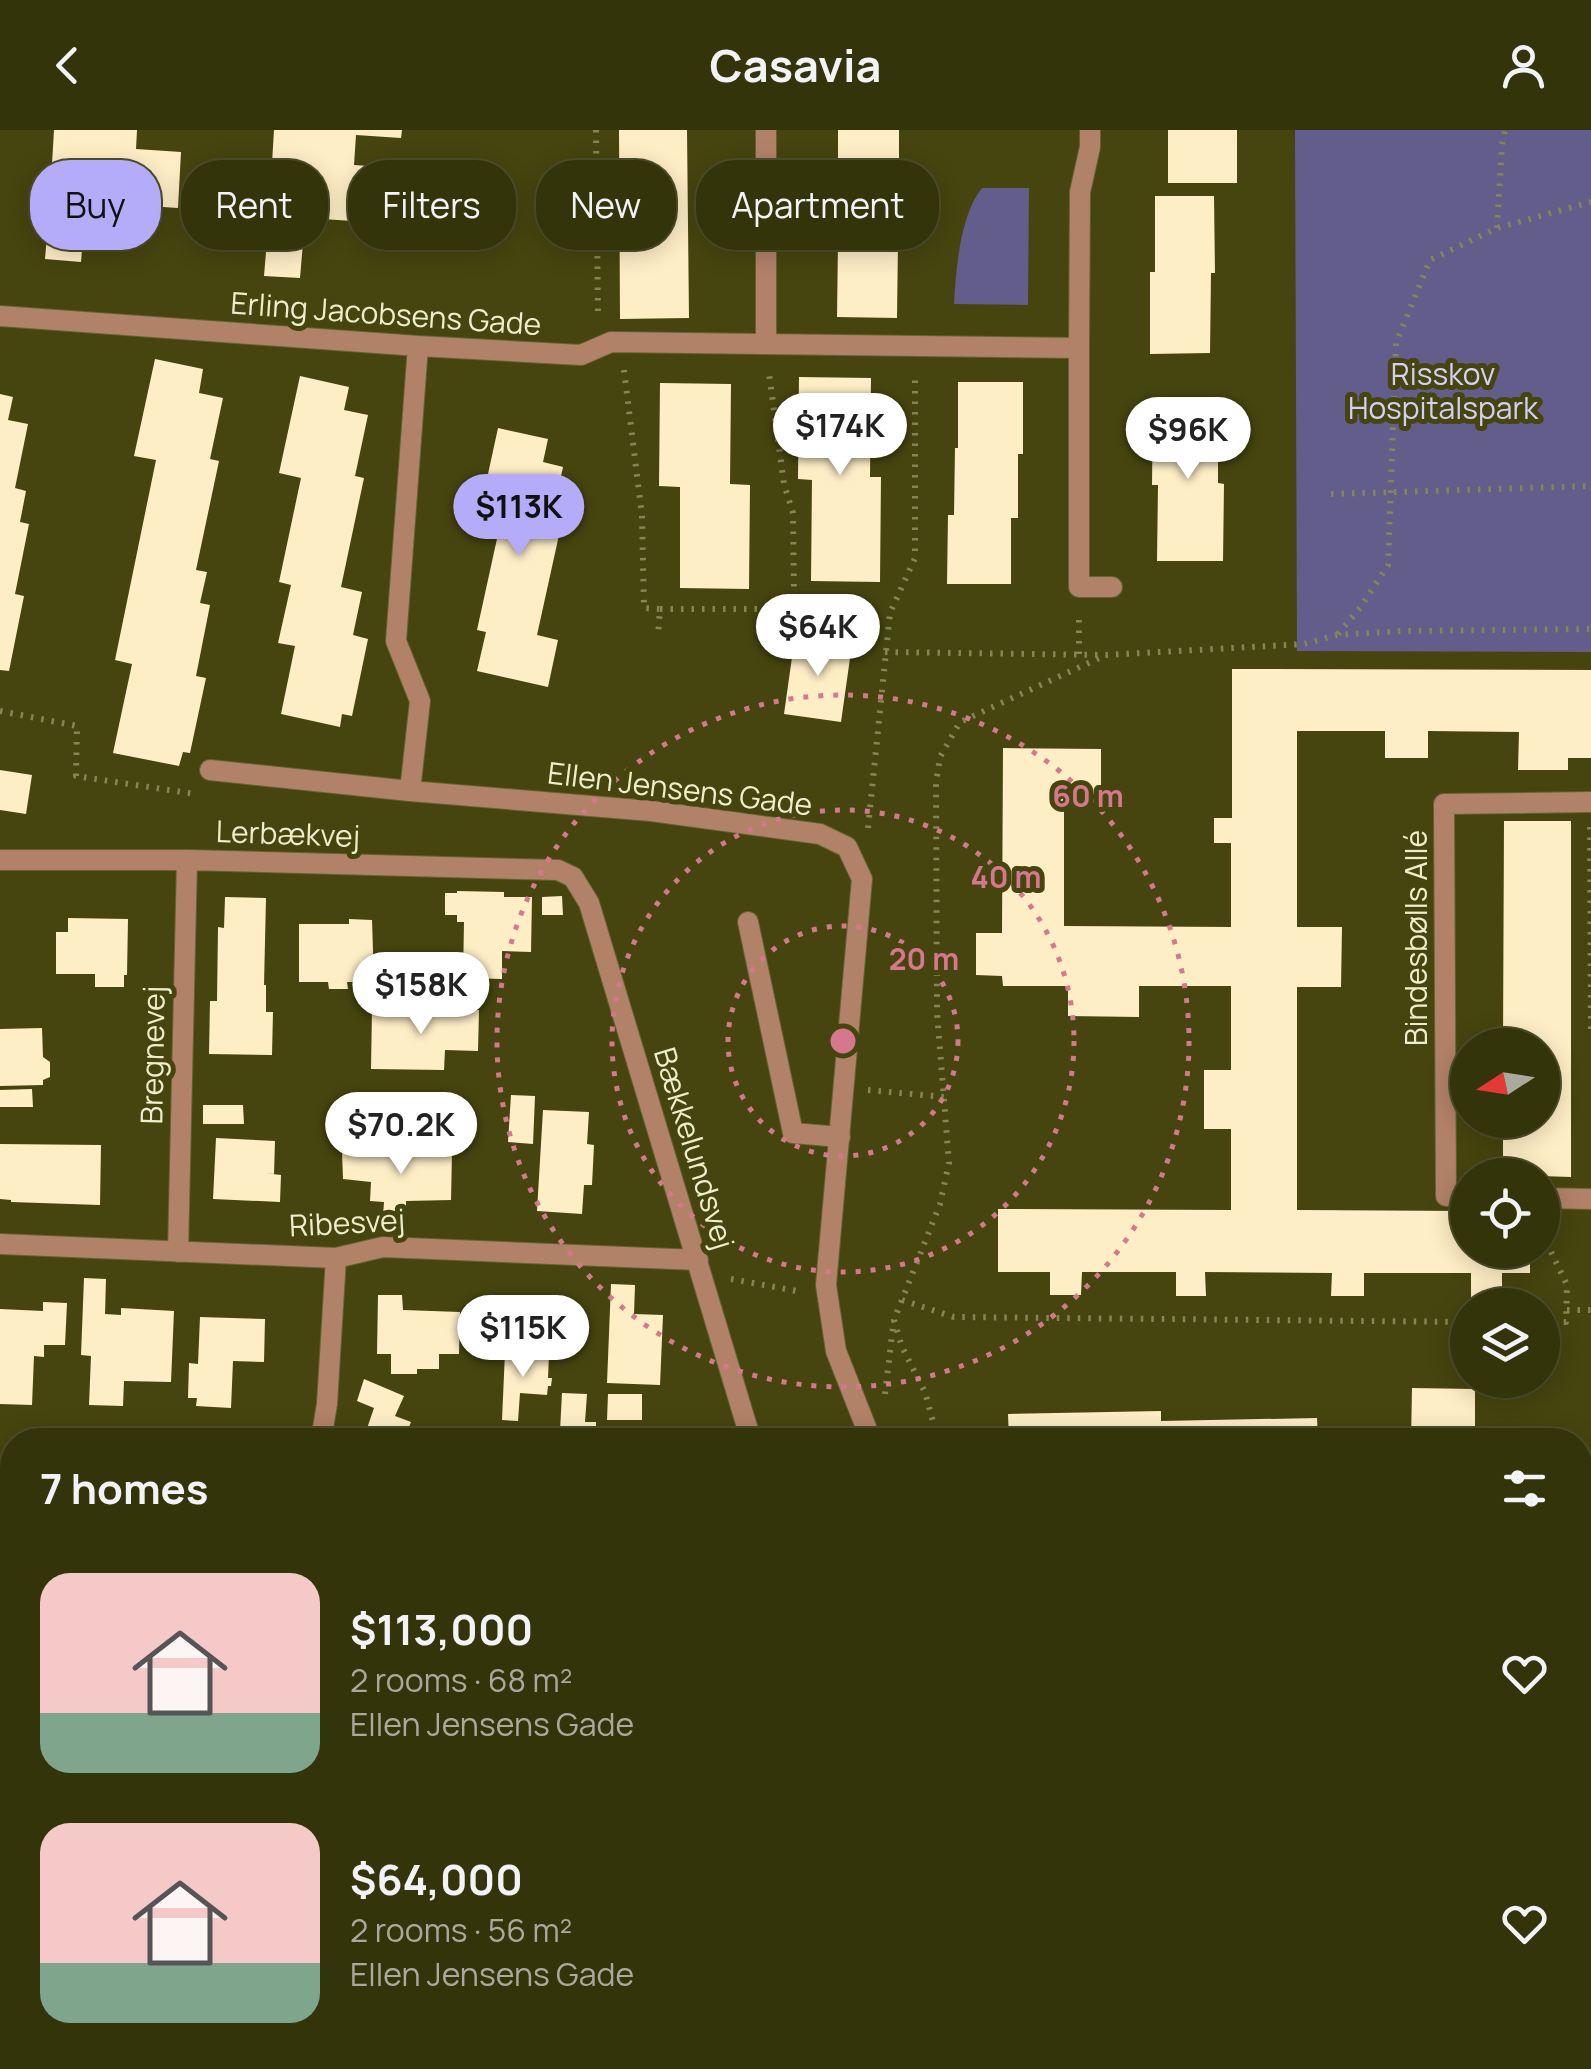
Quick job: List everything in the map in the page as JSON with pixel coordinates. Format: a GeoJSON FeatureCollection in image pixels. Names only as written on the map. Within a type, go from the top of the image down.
{"type":"FeatureCollection","features":[{"type":"Feature","properties":{"kind":"street"},"geometry":{"type":"LineString","coordinates":[[766,130],[766,344]]}},
{"type":"Feature","properties":{"kind":"street"},"geometry":{"type":"LineString","coordinates":[[1090,130],[1080,192],[1079,586],[1112,587]]}},
{"type":"Feature","properties":{"kind":"street","name":"Erling Jacobsens Gade"},"geometry":{"type":"LineString","coordinates":[[0,316],[582,355],[611,342],[1079,348]]}},
{"type":"Feature","properties":{"kind":"street"},"geometry":{"type":"LineString","coordinates":[[410,791],[420,701],[396,641],[418,346]]}},
{"type":"Feature","properties":{"kind":"street","name":"Ellen Jensens Gade"},"geometry":{"type":"LineString","coordinates":[[210,770],[651,811],[820,834],[847,846],[853,859]]}},
{"type":"Feature","properties":{"kind":"street","name":"Bindesbølls Allé"},"geometry":{"type":"LineString","coordinates":[[1450,1196],[1446,1196],[1444,804],[1590,802]]}},
{"type":"Feature","properties":{"kind":"street"},"geometry":{"type":"LineString","coordinates":[[853,859],[862,879],[826,1285],[836,1351],[866,1428]]}},
{"type":"Feature","properties":{"kind":"street","name":"Lerbækvej"},"geometry":{"type":"LineString","coordinates":[[0,860],[187,860],[558,870],[574,877]]}},
{"type":"Feature","properties":{"kind":"street","name":"Bregnevej"},"geometry":{"type":"LineString","coordinates":[[178,1252],[187,860]]}},
{"type":"Feature","properties":{"kind":"street","name":"Bækkelundsvej"},"geometry":{"type":"LineString","coordinates":[[574,877],[589,903],[747,1428]]}},
{"type":"Feature","properties":{"kind":"street"},"geometry":{"type":"LineString","coordinates":[[748,922],[793,1133],[840,1137]]}},
{"type":"Feature","properties":{"kind":"street"},"geometry":{"type":"LineString","coordinates":[[1560,1198],[1591,1199]]}},
{"type":"Feature","properties":{"kind":"street","name":"Ribesvej"},"geometry":{"type":"LineString","coordinates":[[0,1244],[336,1258],[383,1247],[700,1267]]}},
{"type":"Feature","properties":{"kind":"street"},"geometry":{"type":"LineString","coordinates":[[323,1428],[336,1258]]}},
{"type":"Feature","properties":{"kind":"path"},"geometry":{"type":"LineString","coordinates":[[596,130],[598,320],[624,370],[642,516],[644,608],[772,609],[794,596],[793,513],[784,484],[766,344]]}},
{"type":"Feature","properties":{"kind":"path"},"geometry":{"type":"LineString","coordinates":[[1497,228],[1505,130]]}},
{"type":"Feature","properties":{"kind":"path"},"geometry":{"type":"LineString","coordinates":[[1337,635],[1388,565],[1396,342],[1430,260],[1497,228],[1591,202]]}},
{"type":"Feature","properties":{"kind":"path"},"geometry":{"type":"LineString","coordinates":[[853,859],[867,842],[890,612],[916,558],[915,346]]}},
{"type":"Feature","properties":{"kind":"path"},"geometry":{"type":"LineString","coordinates":[[1331,494],[1591,486]]}},
{"type":"Feature","properties":{"kind":"path"},"geometry":{"type":"LineString","coordinates":[[1079,586],[1079,654]]}},
{"type":"Feature","properties":{"kind":"path"},"geometry":{"type":"LineString","coordinates":[[658,636],[660,609]]}},
{"type":"Feature","properties":{"kind":"path"},"geometry":{"type":"LineString","coordinates":[[885,652],[1106,655],[1304,644],[1337,635],[1404,631],[1591,628]]}},
{"type":"Feature","properties":{"kind":"path"},"geometry":{"type":"LineString","coordinates":[[870,1428],[883,1404],[894,1320],[940,1204],[949,1163],[937,1012],[936,782],[940,757],[960,722],[1106,655]]}},
{"type":"Feature","properties":{"kind":"path"},"geometry":{"type":"LineString","coordinates":[[0,711],[78,726],[76,776],[200,795],[202,768],[210,770]]}},
{"type":"Feature","properties":{"kind":"path"},"geometry":{"type":"LineString","coordinates":[[1590,802],[1591,1030]]}},
{"type":"Feature","properties":{"kind":"path"},"geometry":{"type":"LineString","coordinates":[[902,1093],[944,1097]]}},
{"type":"Feature","properties":{"kind":"path"},"geometry":{"type":"LineString","coordinates":[[700,1267],[828,1296]]}},
{"type":"Feature","properties":{"kind":"path"},"geometry":{"type":"LineString","coordinates":[[1559,1268],[1567,1285],[1566,1322],[1560,1322]]}},
{"type":"Feature","properties":{"kind":"path"},"geometry":{"type":"LineString","coordinates":[[902,1300],[954,1317],[1450,1322]]}},
{"type":"Feature","properties":{"kind":"path"},"geometry":{"type":"LineString","coordinates":[[1567,1310],[1591,1310]]}},
{"type":"Feature","properties":{"kind":"path"},"geometry":{"type":"LineString","coordinates":[[894,1320],[902,1347],[925,1392],[935,1428]]}},
{"type":"Feature","properties":{"kind":"green space","name":"Risskov Hospitalspark"},"geometry":{"type":"Polygon","coordinates":[[[1295,130],[1591,130],[1591,652],[1297,651],[1295,130]]]}},
{"type":"Feature","properties":{"kind":"green space"},"geometry":{"type":"Polygon","coordinates":[[[982,188],[1029,188],[1028,305],[954,304],[964,228],[982,188]]]}},
{"type":"Feature","properties":{"kind":"building"},"geometry":{"type":"Polygon","coordinates":[[[54,130],[137,130],[136,149],[181,152],[178,208],[161,207],[161,160],[52,160],[54,130]]]}},
{"type":"Feature","properties":{"kind":"building"},"geometry":{"type":"Polygon","coordinates":[[[274,130],[402,130],[401,138],[356,135],[354,160],[348,160],[348,221],[328,219],[328,160],[272,160],[274,130]]]}},
{"type":"Feature","properties":{"kind":"building"},"geometry":{"type":"Polygon","coordinates":[[[619,130],[687,130],[689,318],[620,319],[620,250],[676,250],[676,160],[619,160],[619,130]]]}},
{"type":"Feature","properties":{"kind":"building"},"geometry":{"type":"Polygon","coordinates":[[[838,130],[899,130],[899,160],[838,160],[838,130]]]}},
{"type":"Feature","properties":{"kind":"building"},"geometry":{"type":"Polygon","coordinates":[[[1168,130],[1237,130],[1237,183],[1168,183],[1168,130]]]}},
{"type":"Feature","properties":{"kind":"building"},"geometry":{"type":"Polygon","coordinates":[[[1155,196],[1214,196],[1210,353],[1150,354],[1155,196]]]}},
{"type":"Feature","properties":{"kind":"building"},"geometry":{"type":"Polygon","coordinates":[[[46,250],[82,250],[81,262],[45,259],[46,250]]]}},
{"type":"Feature","properties":{"kind":"building"},"geometry":{"type":"Polygon","coordinates":[[[266,250],[302,250],[300,278],[264,276],[266,250]]]}},
{"type":"Feature","properties":{"kind":"building"},"geometry":{"type":"Polygon","coordinates":[[[838,250],[898,250],[897,318],[837,317],[838,250]]]}},
{"type":"Feature","properties":{"kind":"building"},"geometry":{"type":"Polygon","coordinates":[[[155,359],[203,369],[199,393],[223,398],[210,459],[219,461],[196,570],[207,572],[200,603],[210,605],[196,676],[206,678],[190,753],[183,752],[179,766],[113,753],[132,664],[115,660],[156,460],[134,456],[155,359]]]}},
{"type":"Feature","properties":{"kind":"building"},"geometry":{"type":"Polygon","coordinates":[[[300,376],[349,387],[344,410],[368,415],[355,476],[364,478],[341,587],[362,592],[353,635],[368,639],[352,716],[342,714],[340,727],[281,714],[295,646],[278,643],[291,585],[279,582],[301,478],[279,473],[300,376]]]}},
{"type":"Feature","properties":{"kind":"building"},"geometry":{"type":"Polygon","coordinates":[[[799,377],[871,378],[870,477],[881,477],[880,582],[811,581],[812,480],[798,479],[799,377]]]}},
{"type":"Feature","properties":{"kind":"building"},"geometry":{"type":"Polygon","coordinates":[[[958,382],[1023,382],[1023,454],[1018,454],[1018,518],[1011,518],[1011,584],[947,584],[948,515],[954,515],[958,448],[958,382]]]}},
{"type":"Feature","properties":{"kind":"building"},"geometry":{"type":"Polygon","coordinates":[[[660,383],[731,384],[730,484],[750,485],[749,589],[680,588],[680,487],[659,486],[660,383]]]}},
{"type":"Feature","properties":{"kind":"building"},"geometry":{"type":"Polygon","coordinates":[[[0,394],[13,397],[8,420],[28,424],[15,488],[26,491],[20,522],[29,524],[15,594],[24,596],[9,671],[0,670],[0,394]]]}},
{"type":"Feature","properties":{"kind":"building"},"geometry":{"type":"Polygon","coordinates":[[[1153,403],[1218,404],[1218,483],[1224,484],[1223,561],[1157,561],[1158,485],[1152,485],[1153,403]]]}},
{"type":"Feature","properties":{"kind":"building"},"geometry":{"type":"Polygon","coordinates":[[[498,428],[548,439],[543,462],[563,467],[549,533],[559,535],[537,635],[558,640],[548,687],[477,671],[486,632],[477,630],[500,525],[478,520],[498,428]]]}},
{"type":"Feature","properties":{"kind":"building"},"geometry":{"type":"Polygon","coordinates":[[[795,636],[852,644],[841,722],[784,714],[795,636]]]}},
{"type":"Feature","properties":{"kind":"building"},"geometry":{"type":"Polygon","coordinates":[[[1232,669],[1591,670],[1591,758],[1568,758],[1568,770],[1518,770],[1519,732],[1428,731],[1428,758],[1385,758],[1385,731],[1297,731],[1297,927],[1342,927],[1341,987],[1297,987],[1297,1210],[1450,1211],[1450,1268],[1530,1268],[1530,1273],[1502,1273],[1502,1288],[1471,1288],[1471,1273],[1364,1273],[1364,1296],[1331,1296],[1332,1273],[1205,1272],[1206,1296],[1176,1296],[1176,1272],[1082,1272],[1081,1295],[1050,1295],[1050,1272],[998,1272],[998,1209],[1231,1210],[1231,1129],[1204,1129],[1204,1070],[1231,1070],[1231,986],[1139,986],[1139,1017],[1068,1016],[1068,986],[1003,986],[1002,976],[976,975],[976,933],[1002,933],[1003,748],[1101,749],[1101,794],[1064,794],[1064,926],[1231,927],[1231,843],[1214,843],[1214,818],[1232,818],[1232,669]]]}},
{"type":"Feature","properties":{"kind":"building"},"geometry":{"type":"Polygon","coordinates":[[[0,770],[32,775],[26,814],[0,810],[0,770]]]}},
{"type":"Feature","properties":{"kind":"building"},"geometry":{"type":"Polygon","coordinates":[[[1504,821],[1571,821],[1571,1177],[1560,1177],[1560,1158],[1503,1158],[1503,1138],[1560,1138],[1560,1028],[1503,1028],[1504,821]]]}},
{"type":"Feature","properties":{"kind":"building"},"geometry":{"type":"Polygon","coordinates":[[[445,893],[532,897],[531,952],[502,951],[502,979],[463,978],[464,922],[457,922],[457,915],[445,915],[445,893]]]}},
{"type":"Feature","properties":{"kind":"building"},"geometry":{"type":"Polygon","coordinates":[[[562,896],[563,915],[542,915],[542,897],[562,896]]]}},
{"type":"Feature","properties":{"kind":"building"},"geometry":{"type":"Polygon","coordinates":[[[225,897],[266,898],[264,985],[266,1012],[273,1012],[272,1055],[209,1054],[210,1001],[217,1001],[218,927],[224,928],[225,897]]]}},
{"type":"Feature","properties":{"kind":"building"},"geometry":{"type":"Polygon","coordinates":[[[68,918],[128,919],[124,987],[95,987],[95,974],[56,974],[56,932],[68,932],[68,918]]]}},
{"type":"Feature","properties":{"kind":"building"},"geometry":{"type":"Polygon","coordinates":[[[349,919],[372,920],[374,982],[347,982],[348,989],[329,989],[328,982],[299,982],[299,924],[349,924],[349,919]]]}},
{"type":"Feature","properties":{"kind":"building"},"geometry":{"type":"Polygon","coordinates":[[[372,1009],[479,1010],[478,1051],[445,1050],[444,1070],[371,1069],[372,1009]]]}},
{"type":"Feature","properties":{"kind":"building"},"geometry":{"type":"Polygon","coordinates":[[[42,1028],[43,1057],[50,1062],[50,1077],[43,1080],[43,1085],[0,1086],[0,1029],[42,1028]]]}},
{"type":"Feature","properties":{"kind":"building"},"geometry":{"type":"Polygon","coordinates":[[[32,1089],[33,1107],[0,1107],[0,1090],[32,1089]]]}},
{"type":"Feature","properties":{"kind":"building"},"geometry":{"type":"Polygon","coordinates":[[[511,1095],[535,1096],[533,1144],[508,1142],[511,1095]]]}},
{"type":"Feature","properties":{"kind":"building"},"geometry":{"type":"Polygon","coordinates":[[[203,1105],[243,1105],[244,1124],[203,1124],[203,1105]]]}},
{"type":"Feature","properties":{"kind":"building"},"geometry":{"type":"Polygon","coordinates":[[[543,1110],[589,1112],[587,1144],[594,1145],[592,1185],[584,1185],[582,1214],[537,1211],[543,1110]]]}},
{"type":"Feature","properties":{"kind":"building"},"geometry":{"type":"Polygon","coordinates":[[[216,1138],[275,1141],[274,1174],[264,1173],[281,1175],[280,1202],[213,1199],[216,1138]]]}},
{"type":"Feature","properties":{"kind":"building"},"geometry":{"type":"Polygon","coordinates":[[[0,1144],[101,1145],[100,1205],[0,1199],[0,1144]]]}},
{"type":"Feature","properties":{"kind":"building"},"geometry":{"type":"Polygon","coordinates":[[[342,1152],[452,1152],[451,1200],[406,1201],[406,1216],[383,1216],[384,1202],[370,1201],[371,1182],[343,1179],[342,1152]]]}},
{"type":"Feature","properties":{"kind":"building"},"geometry":{"type":"Polygon","coordinates":[[[84,1278],[106,1279],[105,1314],[121,1315],[121,1308],[174,1311],[171,1382],[124,1381],[123,1406],[89,1405],[91,1356],[81,1355],[84,1278]]]}},
{"type":"Feature","properties":{"kind":"building"},"geometry":{"type":"Polygon","coordinates":[[[611,1284],[635,1285],[634,1314],[663,1315],[660,1385],[607,1383],[611,1284]]]}},
{"type":"Feature","properties":{"kind":"building"},"geometry":{"type":"Polygon","coordinates":[[[378,1295],[402,1295],[403,1310],[460,1312],[459,1354],[439,1354],[439,1369],[391,1374],[391,1354],[377,1354],[378,1295]]]}},
{"type":"Feature","properties":{"kind":"building"},"geometry":{"type":"Polygon","coordinates":[[[43,1302],[67,1303],[65,1345],[44,1345],[44,1357],[34,1356],[32,1405],[0,1404],[0,1309],[43,1311],[43,1302]]]}},
{"type":"Feature","properties":{"kind":"building"},"geometry":{"type":"Polygon","coordinates":[[[200,1317],[265,1319],[264,1362],[233,1361],[231,1408],[196,1406],[197,1398],[188,1398],[189,1363],[198,1364],[200,1317]]]}},
{"type":"Feature","properties":{"kind":"building"},"geometry":{"type":"Polygon","coordinates":[[[505,1352],[549,1355],[548,1378],[552,1378],[547,1395],[520,1393],[518,1421],[502,1420],[505,1352]]]}},
{"type":"Feature","properties":{"kind":"building"},"geometry":{"type":"Polygon","coordinates":[[[364,1379],[404,1396],[395,1416],[411,1422],[412,1428],[367,1428],[374,1408],[357,1401],[364,1379]]]}},
{"type":"Feature","properties":{"kind":"building"},"geometry":{"type":"Polygon","coordinates":[[[1412,1388],[1450,1389],[1450,1398],[1475,1398],[1475,1428],[1411,1428],[1412,1388]]]}},
{"type":"Feature","properties":{"kind":"building"},"geometry":{"type":"Polygon","coordinates":[[[562,1393],[587,1394],[585,1422],[596,1422],[596,1428],[560,1428],[562,1393]]]}},
{"type":"Feature","properties":{"kind":"building"},"geometry":{"type":"Polygon","coordinates":[[[608,1394],[642,1394],[642,1420],[607,1420],[608,1394]]]}},
{"type":"Feature","properties":{"kind":"building"},"geometry":{"type":"Polygon","coordinates":[[[1161,1411],[1161,1421],[1317,1418],[1317,1428],[1009,1428],[1008,1414],[1161,1411]]]}}]}
